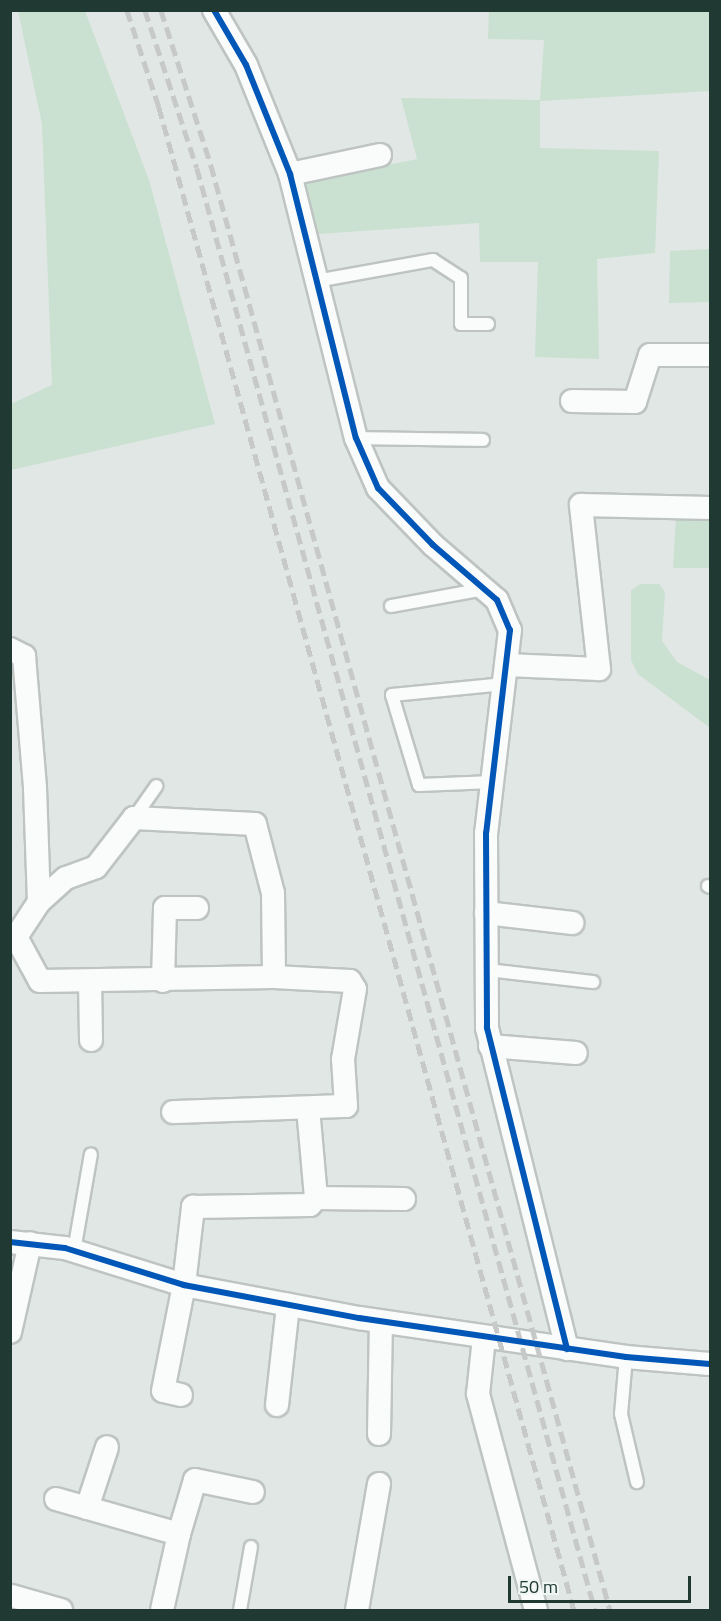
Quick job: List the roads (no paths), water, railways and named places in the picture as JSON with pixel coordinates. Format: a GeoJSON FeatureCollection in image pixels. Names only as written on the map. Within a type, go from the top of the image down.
{"type":"FeatureCollection","features":[{"type":"Feature","properties":{"kind":"street"},"geometry":{"type":"LineString","coordinates":[[214,10],[246,65],[290,174],[356,438],[378,488],[433,545],[497,600],[510,630],[486,833],[490,1046],[567,1349]]}},
{"type":"Feature","properties":{"kind":"street"},"geometry":{"type":"LineString","coordinates":[[290,174],[380,155]]}},
{"type":"Feature","properties":{"kind":"street"},"geometry":{"type":"LineString","coordinates":[[572,401],[635,402],[650,355],[711,355]]}},
{"type":"Feature","properties":{"kind":"street"},"geometry":{"type":"LineString","coordinates":[[505,674],[599,669],[581,505],[711,508]]}},
{"type":"Feature","properties":{"kind":"street"},"geometry":{"type":"LineString","coordinates":[[10,649],[24,656],[36,788],[39,902]]}},
{"type":"Feature","properties":{"kind":"street"},"geometry":{"type":"LineString","coordinates":[[174,1112],[346,1106],[343,1059],[355,989],[350,981],[274,977],[163,981],[40,981],[13,938],[39,902],[66,878],[96,867],[134,818],[255,824],[273,893],[274,977]]}},
{"type":"Feature","properties":{"kind":"street"},"geometry":{"type":"LineString","coordinates":[[163,981],[165,908],[197,908]]}},
{"type":"Feature","properties":{"kind":"street"},"geometry":{"type":"LineString","coordinates":[[486,913],[572,922]]}},
{"type":"Feature","properties":{"kind":"street"},"geometry":{"type":"LineString","coordinates":[[90,981],[90,1040]]}},
{"type":"Feature","properties":{"kind":"street"},"geometry":{"type":"LineString","coordinates":[[490,1046],[576,1053]]}},
{"type":"Feature","properties":{"kind":"street"},"geometry":{"type":"LineString","coordinates":[[180,1395],[163,1391],[184,1285],[193,1207],[310,1205],[316,1198],[308,1108]]}},
{"type":"Feature","properties":{"kind":"street"},"geometry":{"type":"LineString","coordinates":[[316,1198],[404,1199]]}},
{"type":"Feature","properties":{"kind":"street"},"geometry":{"type":"LineString","coordinates":[[10,1332],[20,1243],[74,1251],[184,1285],[381,1322],[626,1357],[711,1364]]}},
{"type":"Feature","properties":{"kind":"street"},"geometry":{"type":"LineString","coordinates":[[277,1405],[288,1305]]}},
{"type":"Feature","properties":{"kind":"street"},"geometry":{"type":"LineString","coordinates":[[379,1434],[381,1322]]}},
{"type":"Feature","properties":{"kind":"street"},"geometry":{"type":"LineString","coordinates":[[484,1338],[478,1394],[536,1611]]}},
{"type":"Feature","properties":{"kind":"street"},"geometry":{"type":"LineString","coordinates":[[87,1508],[107,1447]]}},
{"type":"Feature","properties":{"kind":"street"},"geometry":{"type":"LineString","coordinates":[[162,1611],[179,1534],[195,1480],[253,1492]]}},
{"type":"Feature","properties":{"kind":"street"},"geometry":{"type":"LineString","coordinates":[[357,1611],[379,1484]]}},
{"type":"Feature","properties":{"kind":"street"},"geometry":{"type":"LineString","coordinates":[[56,1500],[179,1534]]}},
{"type":"Feature","properties":{"kind":"street"},"geometry":{"type":"LineString","coordinates":[[12,1596],[61,1611]]}},
{"type":"Feature","properties":{"kind":"lane"},"geometry":{"type":"LineString","coordinates":[[316,281],[433,260],[461,278],[461,324],[488,324]]}},
{"type":"Feature","properties":{"kind":"lane"},"geometry":{"type":"LineString","coordinates":[[356,438],[483,440]]}},
{"type":"Feature","properties":{"kind":"lane"},"geometry":{"type":"LineString","coordinates":[[391,606],[486,589]]}},
{"type":"Feature","properties":{"kind":"lane"},"geometry":{"type":"LineString","coordinates":[[493,782],[419,785],[392,695],[505,674]]}},
{"type":"Feature","properties":{"kind":"lane"},"geometry":{"type":"LineString","coordinates":[[134,818],[156,786]]}},
{"type":"Feature","properties":{"kind":"lane"},"geometry":{"type":"LineString","coordinates":[[487,970],[593,982]]}},
{"type":"Feature","properties":{"kind":"lane"},"geometry":{"type":"LineString","coordinates":[[74,1251],[91,1154]]}},
{"type":"Feature","properties":{"kind":"lane"},"geometry":{"type":"LineString","coordinates":[[626,1357],[621,1414],[637,1482]]}},
{"type":"Feature","properties":{"kind":"lane"},"geometry":{"type":"LineString","coordinates":[[240,1611],[251,1546]]}},
{"type":"Feature","properties":{"kind":"railway"},"geometry":{"type":"LineString","coordinates":[[127,10],[159,107],[574,1610]]}},
{"type":"Feature","properties":{"kind":"railway"},"geometry":{"type":"LineString","coordinates":[[145,10],[197,168],[595,1610]]}},
{"type":"Feature","properties":{"kind":"railway"},"geometry":{"type":"LineString","coordinates":[[161,10],[211,165],[610,1610]]}}]}
